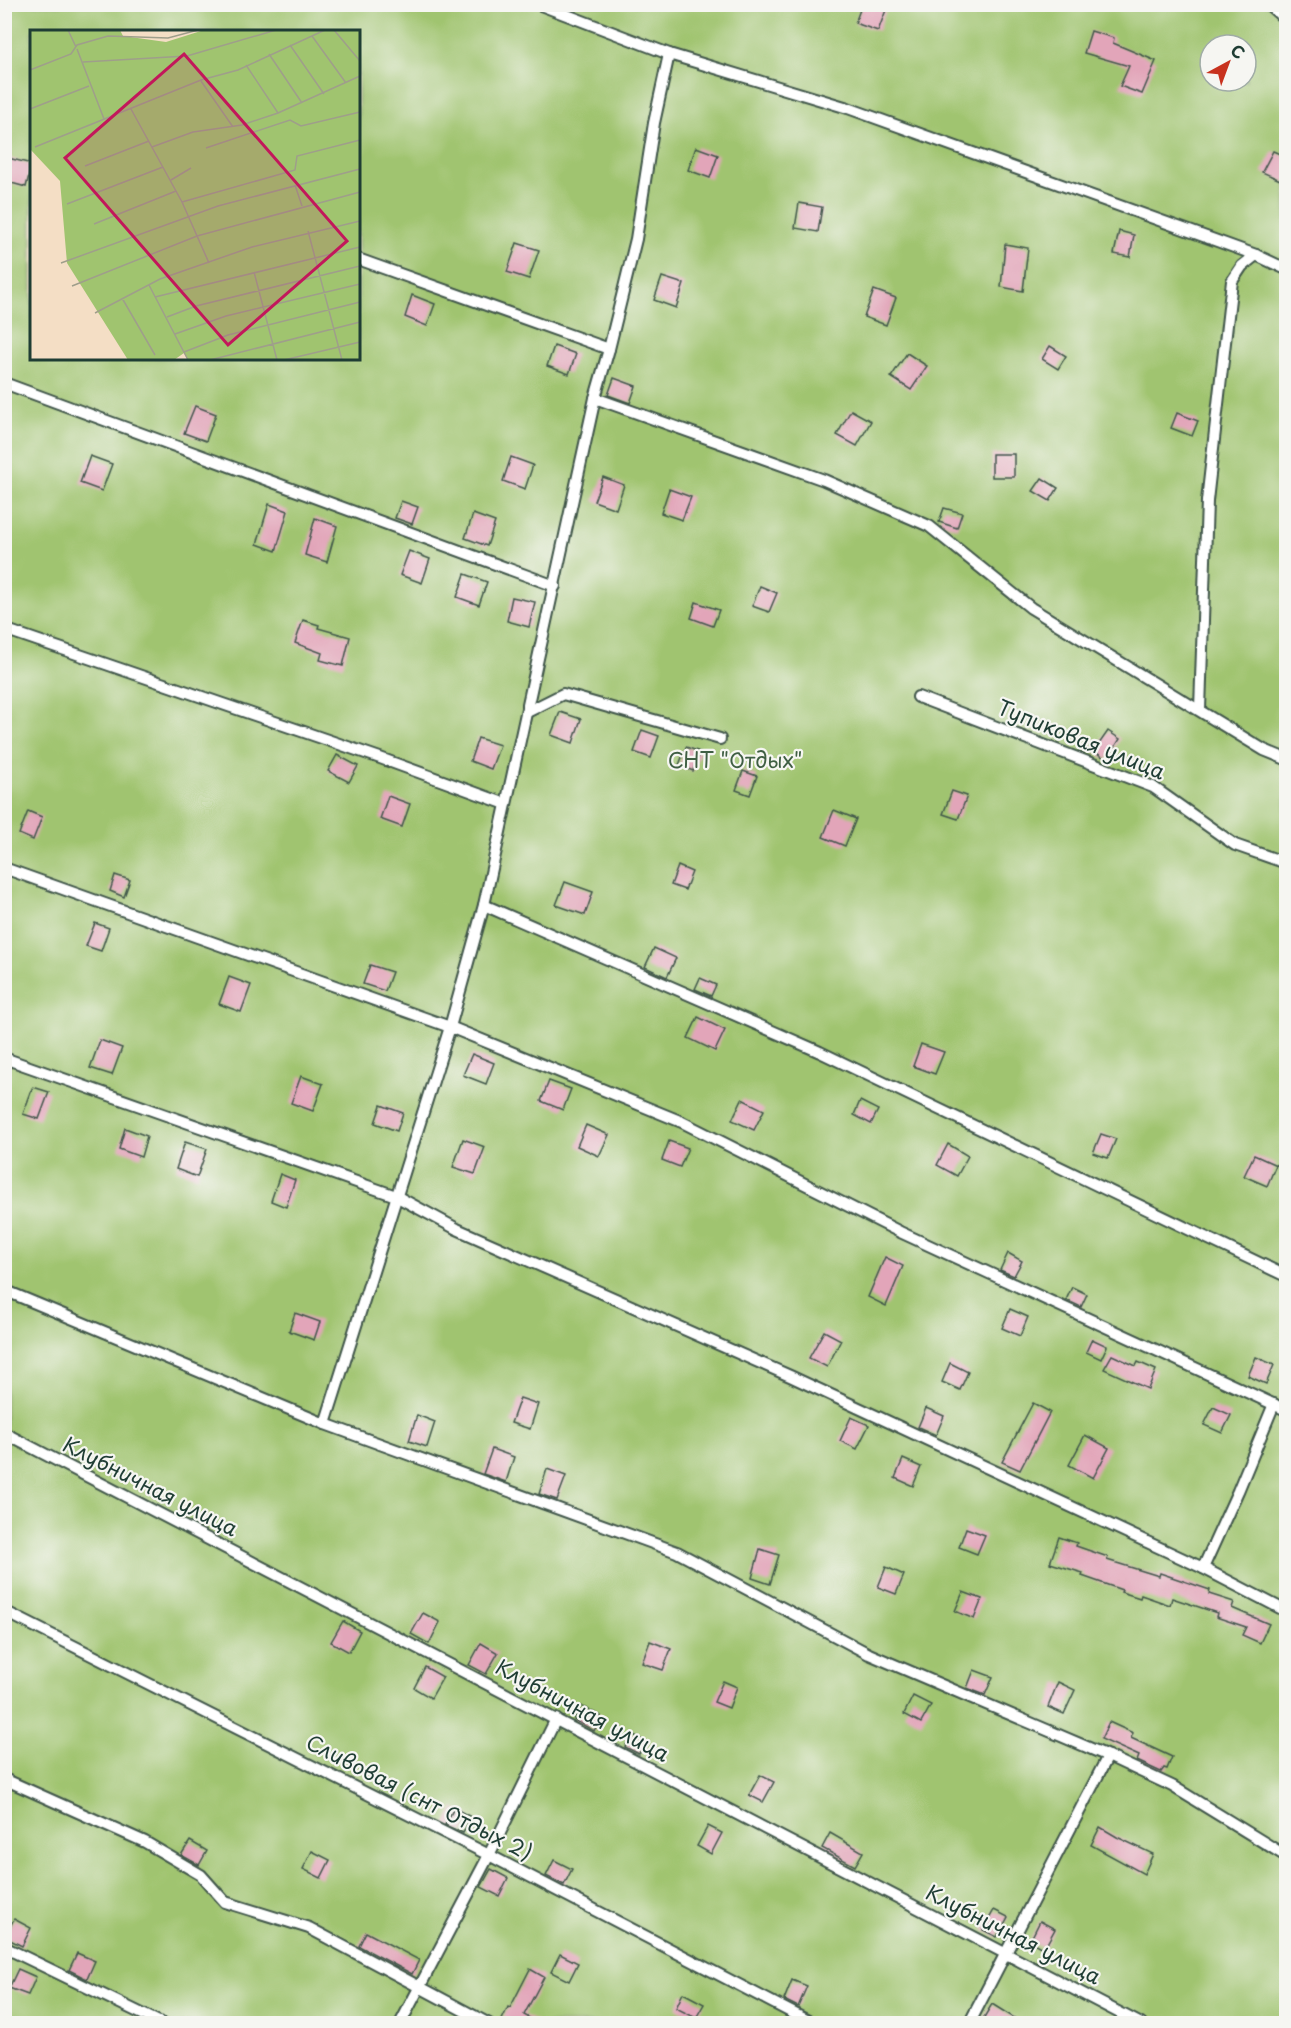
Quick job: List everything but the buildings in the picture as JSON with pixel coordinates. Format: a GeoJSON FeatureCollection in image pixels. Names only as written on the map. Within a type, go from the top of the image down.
{"type":"FeatureCollection","features":[{"type":"Feature","properties":{"kind":"lane"},"geometry":{"type":"LineString","coordinates":[[538,4],[669,54],[848,108],[1256,255],[1287,269]]}},
{"type":"Feature","properties":{"kind":"lane"},"geometry":{"type":"LineString","coordinates":[[1268,4],[1287,20]]}},
{"type":"Feature","properties":{"kind":"lane"},"geometry":{"type":"LineString","coordinates":[[325,1424],[450,1027],[484,905],[595,398],[636,238],[654,123],[669,54]]}},
{"type":"Feature","properties":{"kind":"lane"},"geometry":{"type":"LineString","coordinates":[[1200,709],[1207,501],[1232,281],[1242,266],[1256,255]]}},
{"type":"Feature","properties":{"kind":"lane"},"geometry":{"type":"LineString","coordinates":[[360,260],[609,348]]}},
{"type":"Feature","properties":{"kind":"lane"},"geometry":{"type":"LineString","coordinates":[[4,382],[555,586]]}},
{"type":"Feature","properties":{"kind":"lane"},"geometry":{"type":"LineString","coordinates":[[595,398],[824,480],[929,526],[1031,608],[1264,750],[1287,759]]}},
{"type":"Feature","properties":{"kind":"lane"},"geometry":{"type":"LineString","coordinates":[[4,628],[506,804]]}},
{"type":"Feature","properties":{"kind":"lane"},"geometry":{"type":"LineString","coordinates":[[527,712],[563,694],[720,740]]}},
{"type":"Feature","properties":{"kind":"lane","name":"Тупиковая улица"},"geometry":{"type":"LineString","coordinates":[[918,696],[1153,787],[1235,845],[1287,863]]}},
{"type":"Feature","properties":{"kind":"lane"},"geometry":{"type":"LineString","coordinates":[[4,868],[450,1027],[682,1122],[900,1232],[1287,1410]]}},
{"type":"Feature","properties":{"kind":"lane"},"geometry":{"type":"LineString","coordinates":[[484,905],[820,1053],[1287,1276]]}},
{"type":"Feature","properties":{"kind":"lane"},"geometry":{"type":"LineString","coordinates":[[4,1058],[396,1196],[457,1229],[801,1381],[1203,1568],[1287,1611]]}},
{"type":"Feature","properties":{"kind":"lane"},"geometry":{"type":"LineString","coordinates":[[4,1290],[325,1424],[677,1552],[869,1654],[1108,1756],[1172,1786],[1287,1856]]}},
{"type":"Feature","properties":{"kind":"lane"},"geometry":{"type":"LineString","coordinates":[[1203,1568],[1274,1404]]}},
{"type":"Feature","properties":{"kind":"lane","name":"Клубничная улица"},"geometry":{"type":"LineString","coordinates":[[4,1433],[1141,2024]]}},
{"type":"Feature","properties":{"kind":"lane","name":"Сливовая (снт Отдых 2)"},"geometry":{"type":"LineString","coordinates":[[4,1611],[489,1855],[814,2024]]}},
{"type":"Feature","properties":{"kind":"lane"},"geometry":{"type":"LineString","coordinates":[[400,2024],[489,1855],[556,1719]]}},
{"type":"Feature","properties":{"kind":"lane"},"geometry":{"type":"LineString","coordinates":[[969,2024],[1108,1756]]}},
{"type":"Feature","properties":{"kind":"lane"},"geometry":{"type":"LineString","coordinates":[[4,1779],[145,1842],[201,1875],[225,1902],[309,1928],[489,2024]]}},
{"type":"Feature","properties":{"kind":"lane"},"geometry":{"type":"LineString","coordinates":[[4,1947],[163,2024]]}},
{"type":"Feature","properties":{"kind":"green space","name":"СНТ \"Отдых\""},"geometry":{"type":"Polygon","coordinates":[[[5,5],[1286,5],[1286,2023],[5,2024],[5,5]]]}}]}
